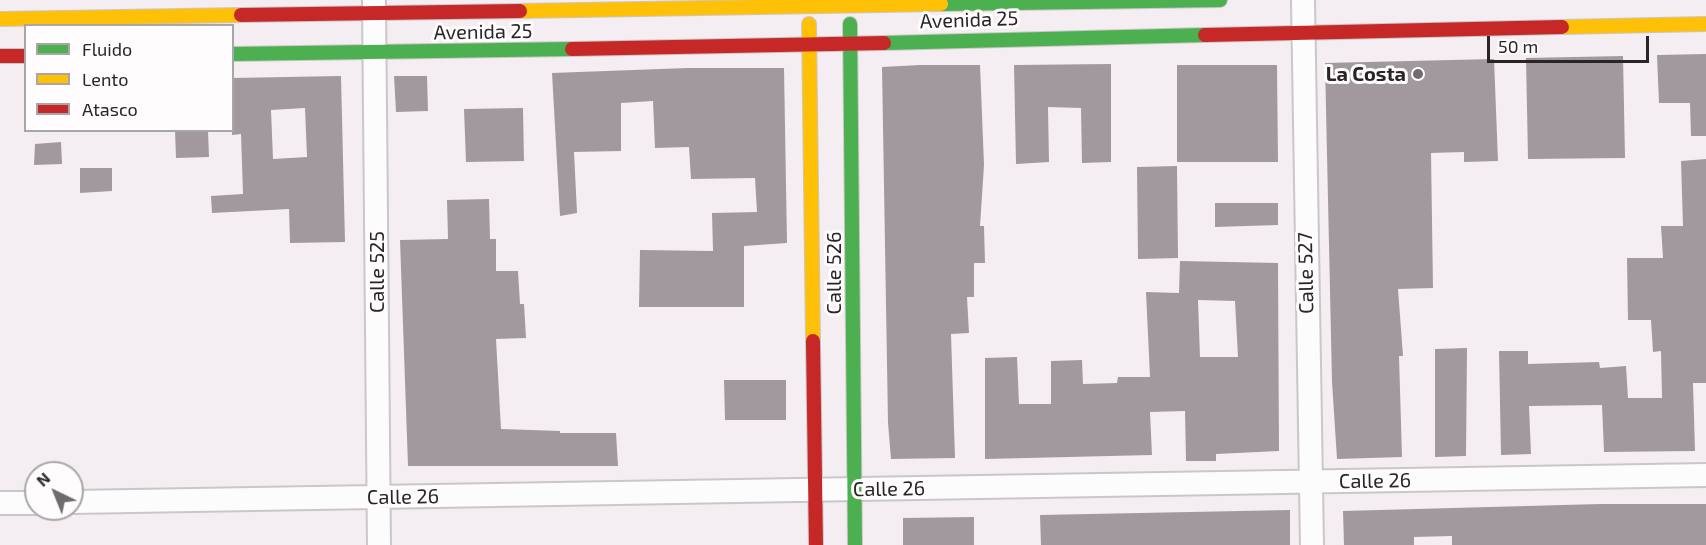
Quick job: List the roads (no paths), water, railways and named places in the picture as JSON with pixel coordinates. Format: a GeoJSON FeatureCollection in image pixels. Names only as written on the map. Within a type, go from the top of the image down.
{"type":"FeatureCollection","features":[{"type":"Feature","properties":{"kind":"main road","name":"Avenida 25"},"geometry":{"type":"LineString","coordinates":[[0,19],[375,7],[1220,0]]}},
{"type":"Feature","properties":{"kind":"main road","name":"Calle 526"},"geometry":{"type":"LineString","coordinates":[[808,4],[816,545]]}},
{"type":"Feature","properties":{"kind":"main road","name":"Calle 526"},"geometry":{"type":"LineString","coordinates":[[849,4],[855,545]]}},
{"type":"Feature","properties":{"kind":"main road","name":"Avenida 25"},"geometry":{"type":"LineString","coordinates":[[234,54],[810,45],[1302,31],[1706,24]]}},
{"type":"Feature","properties":{"kind":"main road"},"geometry":{"type":"LineString","coordinates":[[0,56],[24,56]]}},
{"type":"Feature","properties":{"kind":"street","name":"Calle 527"},"geometry":{"type":"LineString","coordinates":[[1303,0],[1311,545]]}},
{"type":"Feature","properties":{"kind":"street","name":"Calle 525"},"geometry":{"type":"LineString","coordinates":[[375,7],[379,545]]}},
{"type":"Feature","properties":{"kind":"street","name":"Calle 26"},"geometry":{"type":"LineString","coordinates":[[84,502],[1706,475]]}},
{"type":"Feature","properties":{"kind":"street"},"geometry":{"type":"LineString","coordinates":[[0,503],[24,503]]}},
{"type":"Feature","properties":{"kind":"place","name":"La Costa"},"geometry":{"type":"Point","coordinates":[1418,74]}}]}
